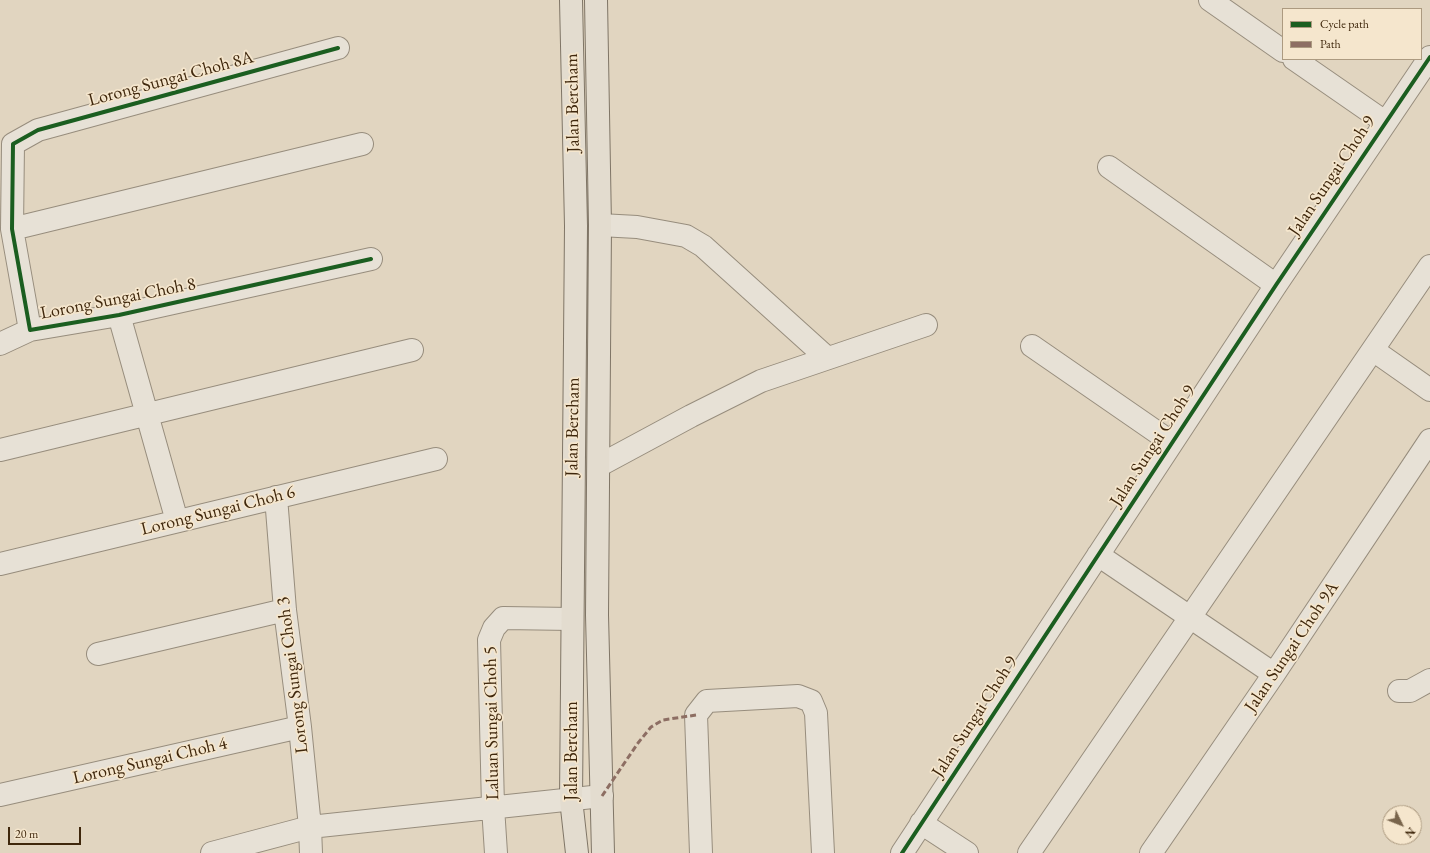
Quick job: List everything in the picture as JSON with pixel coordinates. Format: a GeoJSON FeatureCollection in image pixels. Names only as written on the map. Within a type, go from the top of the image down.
{"type":"FeatureCollection","features":[{"type":"Feature","properties":{"kind":"main road","name":"Jalan Bercham"},"geometry":{"type":"LineString","coordinates":[[571,0],[576,226],[571,799],[576,853]]}},
{"type":"Feature","properties":{"kind":"main road","name":"Jalan Bercham"},"geometry":{"type":"LineString","coordinates":[[596,0],[600,225],[600,465],[598,615],[603,853]]}},
{"type":"Feature","properties":{"kind":"street"},"geometry":{"type":"LineString","coordinates":[[1210,0],[1282,50]]}},
{"type":"Feature","properties":{"kind":"street","name":"Lorong Sungai Choh 8A"},"geometry":{"type":"LineString","coordinates":[[13,144],[38,130],[338,48]]}},
{"type":"Feature","properties":{"kind":"street","name":"Jalan Sungai Choh 9"},"geometry":{"type":"LineString","coordinates":[[902,853],[1171,442],[1430,56]]}},
{"type":"Feature","properties":{"kind":"street"},"geometry":{"type":"LineString","coordinates":[[1295,60],[1385,122]]}},
{"type":"Feature","properties":{"kind":"street","name":"Lorong Sungai Choh 8"},"geometry":{"type":"LineString","coordinates":[[13,144],[12,229],[30,330],[119,315],[371,259]]}},
{"type":"Feature","properties":{"kind":"street"},"geometry":{"type":"LineString","coordinates":[[12,229],[362,144]]}},
{"type":"Feature","properties":{"kind":"street"},"geometry":{"type":"LineString","coordinates":[[1109,167],[1276,284]]}},
{"type":"Feature","properties":{"kind":"street"},"geometry":{"type":"LineString","coordinates":[[600,225],[637,227],[686,236],[703,246],[826,357]]}},
{"type":"Feature","properties":{"kind":"street"},"geometry":{"type":"LineString","coordinates":[[1029,853],[1430,266]]}},
{"type":"Feature","properties":{"kind":"street"},"geometry":{"type":"LineString","coordinates":[[119,315],[177,521]]}},
{"type":"Feature","properties":{"kind":"street"},"geometry":{"type":"LineString","coordinates":[[600,465],[691,416],[761,381],[826,357],[926,325]]}},
{"type":"Feature","properties":{"kind":"street"},"geometry":{"type":"LineString","coordinates":[[0,344],[30,330]]}},
{"type":"Feature","properties":{"kind":"street"},"geometry":{"type":"LineString","coordinates":[[1032,346],[1171,442]]}},
{"type":"Feature","properties":{"kind":"street"},"geometry":{"type":"LineString","coordinates":[[0,450],[412,350]]}},
{"type":"Feature","properties":{"kind":"street"},"geometry":{"type":"LineString","coordinates":[[1373,350],[1430,390]]}},
{"type":"Feature","properties":{"kind":"street","name":"Jalan Sungai Choh 9A"},"geometry":{"type":"LineString","coordinates":[[1151,853],[1274,674],[1430,440]]}},
{"type":"Feature","properties":{"kind":"street","name":"Lorong Sungai Choh 6"},"geometry":{"type":"LineString","coordinates":[[0,564],[436,459]]}},
{"type":"Feature","properties":{"kind":"street","name":"Lorong Sungai Choh 3"},"geometry":{"type":"LineString","coordinates":[[276,497],[286,610],[310,827],[311,853]]}},
{"type":"Feature","properties":{"kind":"street"},"geometry":{"type":"LineString","coordinates":[[1098,555],[1274,674]]}},
{"type":"Feature","properties":{"kind":"street"},"geometry":{"type":"LineString","coordinates":[[98,654],[286,610]]}},
{"type":"Feature","properties":{"kind":"street","name":"Laluan Sungai Choh 5"},"geometry":{"type":"LineString","coordinates":[[496,853],[493,807],[489,640],[494,628],[502,618],[572,619]]}},
{"type":"Feature","properties":{"kind":"street"},"geometry":{"type":"LineString","coordinates":[[1399,691],[1410,691],[1430,680]]}},
{"type":"Feature","properties":{"kind":"street"},"geometry":{"type":"LineString","coordinates":[[701,853],[696,715],[708,701],[798,696],[811,701],[816,713],[823,853]]}},
{"type":"Feature","properties":{"kind":"street","name":"Lorong Sungai Choh 4"},"geometry":{"type":"LineString","coordinates":[[0,794],[300,727]]}},
{"type":"Feature","properties":{"kind":"street"},"geometry":{"type":"LineString","coordinates":[[212,853],[310,827],[602,796]]}},
{"type":"Feature","properties":{"kind":"street"},"geometry":{"type":"LineString","coordinates":[[921,823],[967,853]]}},
{"type":"Feature","properties":{"kind":"marked path"},"geometry":{"type":"LineString","coordinates":[[602,796],[638,743],[651,727],[663,720],[696,715]]}},
{"type":"Feature","properties":{"kind":"cycle path"},"geometry":{"type":"LineString","coordinates":[[338,48],[38,130],[13,144],[12,229],[30,330],[119,315],[371,259]]}},
{"type":"Feature","properties":{"kind":"cycle path"},"geometry":{"type":"LineString","coordinates":[[902,853],[1276,285],[1430,57]]}}]}
